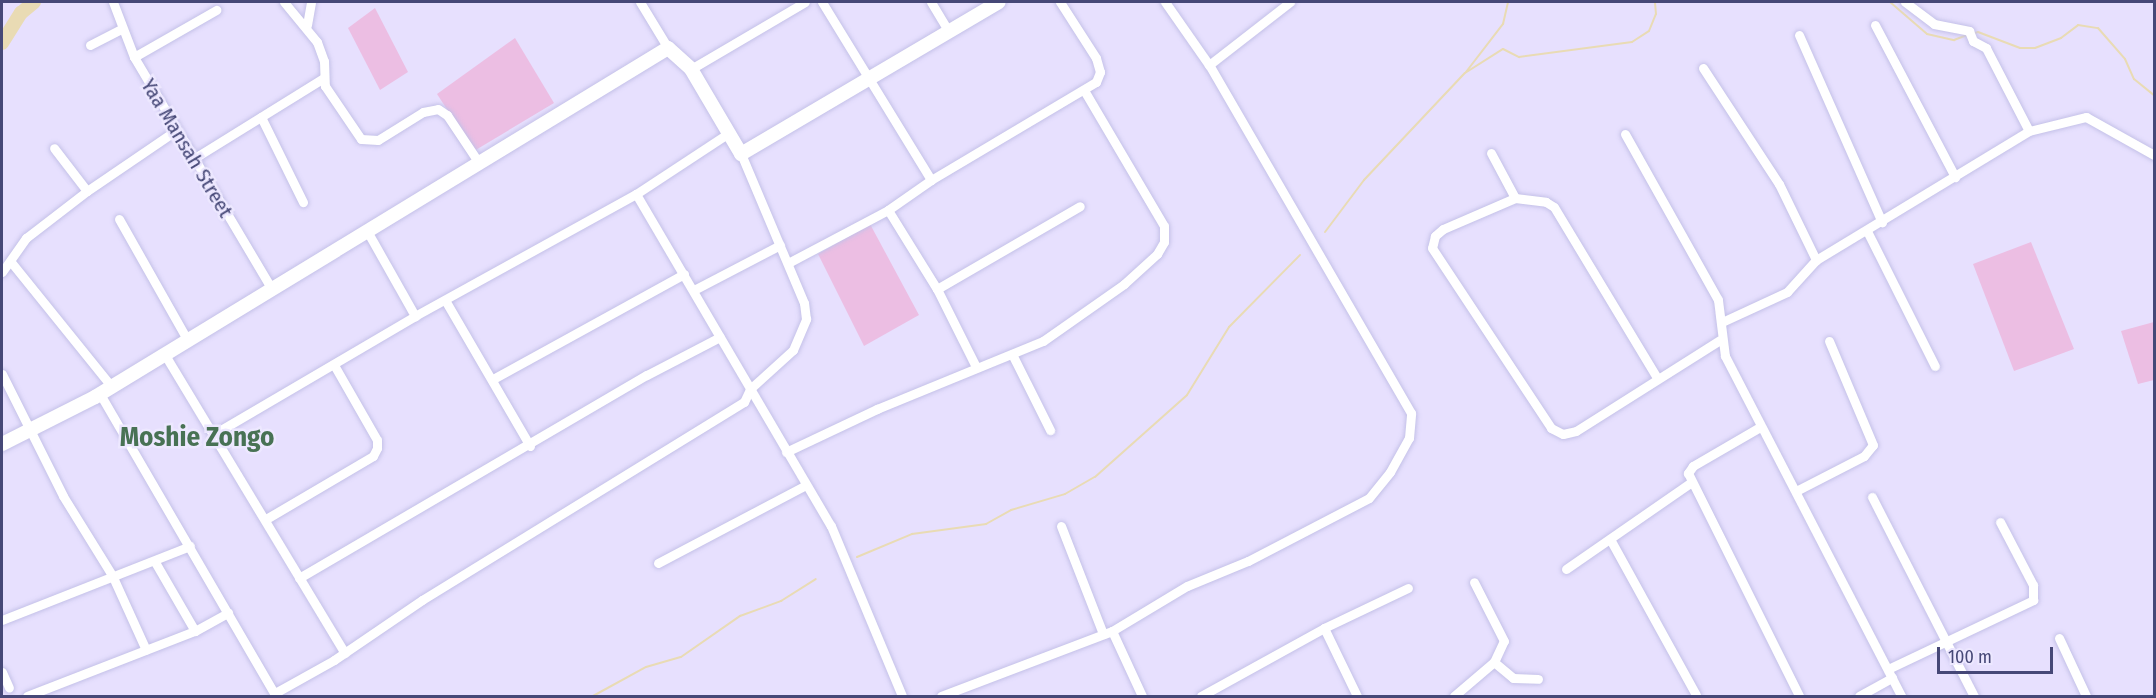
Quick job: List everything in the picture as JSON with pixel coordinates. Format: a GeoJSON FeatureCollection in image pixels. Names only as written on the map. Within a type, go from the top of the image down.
{"type":"FeatureCollection","features":[{"type":"Feature","properties":{"kind":"street","name":"Yaa Mansah Street"},"geometry":{"type":"LineString","coordinates":[[113,2],[121,29],[134,57],[175,131],[272,289]]}},
{"type":"Feature","properties":{"kind":"street"},"geometry":{"type":"LineString","coordinates":[[285,2],[307,25],[324,61],[322,79],[338,109],[361,139],[378,140],[423,112],[438,109],[447,115],[479,163]]}},
{"type":"Feature","properties":{"kind":"street"},"geometry":{"type":"LineString","coordinates":[[307,25],[311,2]]}},
{"type":"Feature","properties":{"kind":"street"},"geometry":{"type":"LineString","coordinates":[[11,262],[106,391],[190,546],[275,695],[345,653],[422,600],[744,402],[750,389],[793,350],[806,319],[804,303],[741,154],[691,69],[668,48],[640,2]]}},
{"type":"Feature","properties":{"kind":"street"},"geometry":{"type":"LineString","coordinates":[[691,69],[805,2]]}},
{"type":"Feature","properties":{"kind":"street"},"geometry":{"type":"LineString","coordinates":[[822,2],[931,180]]}},
{"type":"Feature","properties":{"kind":"street"},"geometry":{"type":"LineString","coordinates":[[931,2],[949,32]]}},
{"type":"Feature","properties":{"kind":"street"},"geometry":{"type":"LineString","coordinates":[[741,154],[871,80],[999,2]]}},
{"type":"Feature","properties":{"kind":"street"},"geometry":{"type":"LineString","coordinates":[[788,263],[888,210],[931,180],[1096,82],[1100,72],[1096,58],[1060,2]]}},
{"type":"Feature","properties":{"kind":"street"},"geometry":{"type":"LineString","coordinates":[[941,696],[1108,632],[1187,586],[1248,561],[1369,498],[1390,472],[1409,438],[1411,413],[1209,65],[1165,2]]}},
{"type":"Feature","properties":{"kind":"street"},"geometry":{"type":"LineString","coordinates":[[1209,65],[1290,2]]}},
{"type":"Feature","properties":{"kind":"street"},"geometry":{"type":"LineString","coordinates":[[1905,2],[1934,24],[1972,37],[1990,53],[2029,130]]}},
{"type":"Feature","properties":{"kind":"street"},"geometry":{"type":"LineString","coordinates":[[134,57],[216,10]]}},
{"type":"Feature","properties":{"kind":"street"},"geometry":{"type":"LineString","coordinates":[[1875,25],[1955,177]]}},
{"type":"Feature","properties":{"kind":"street"},"geometry":{"type":"LineString","coordinates":[[90,45],[121,29]]}},
{"type":"Feature","properties":{"kind":"street"},"geometry":{"type":"LineString","coordinates":[[1799,35],[1882,222]]}},
{"type":"Feature","properties":{"kind":"street"},"geometry":{"type":"LineString","coordinates":[[2,444],[106,391],[668,48]]}},
{"type":"Feature","properties":{"kind":"street"},"geometry":{"type":"LineString","coordinates":[[1703,68],[1779,184],[1816,260]]}},
{"type":"Feature","properties":{"kind":"street"},"geometry":{"type":"LineString","coordinates":[[193,159],[322,79]]}},
{"type":"Feature","properties":{"kind":"street"},"geometry":{"type":"LineString","coordinates":[[786,452],[976,367],[1013,356],[1043,341],[1124,284],[1157,254],[1164,242],[1164,226],[1084,90]]}},
{"type":"Feature","properties":{"kind":"street"},"geometry":{"type":"LineString","coordinates":[[261,117],[303,202]]}},
{"type":"Feature","properties":{"kind":"street"},"geometry":{"type":"LineString","coordinates":[[1722,322],[1787,292],[1816,260],[1882,222],[2029,130],[2086,117],[2154,154]]}},
{"type":"Feature","properties":{"kind":"street"},"geometry":{"type":"LineString","coordinates":[[2,272],[26,238],[87,191],[175,131]]}},
{"type":"Feature","properties":{"kind":"street"},"geometry":{"type":"LineString","coordinates":[[214,434],[415,316],[636,194],[729,133]]}},
{"type":"Feature","properties":{"kind":"street"},"geometry":{"type":"LineString","coordinates":[[1625,134],[1718,300],[1722,322],[1720,340],[1760,427],[1796,491],[1901,696]]}},
{"type":"Feature","properties":{"kind":"street"},"geometry":{"type":"LineString","coordinates":[[54,148],[87,191]]}},
{"type":"Feature","properties":{"kind":"street"},"geometry":{"type":"LineString","coordinates":[[1491,153],[1515,198]]}},
{"type":"Feature","properties":{"kind":"street"},"geometry":{"type":"LineString","coordinates":[[636,194],[694,290],[842,549],[902,696]]}},
{"type":"Feature","properties":{"kind":"street"},"geometry":{"type":"LineString","coordinates":[[1657,378],[1554,207],[1546,202],[1515,198],[1443,230],[1435,236],[1432,248],[1551,428],[1563,434],[1576,431],[1720,340]]}},
{"type":"Feature","properties":{"kind":"street"},"geometry":{"type":"LineString","coordinates":[[937,289],[1080,206]]}},
{"type":"Feature","properties":{"kind":"street"},"geometry":{"type":"LineString","coordinates":[[888,210],[937,289],[976,367]]}},
{"type":"Feature","properties":{"kind":"street"},"geometry":{"type":"LineString","coordinates":[[119,219],[188,341]]}},
{"type":"Feature","properties":{"kind":"street"},"geometry":{"type":"LineString","coordinates":[[367,231],[415,316]]}},
{"type":"Feature","properties":{"kind":"street"},"geometry":{"type":"LineString","coordinates":[[1867,231],[1935,366]]}},
{"type":"Feature","properties":{"kind":"street"},"geometry":{"type":"LineString","coordinates":[[694,290],[780,244]]}},
{"type":"Feature","properties":{"kind":"street"},"geometry":{"type":"LineString","coordinates":[[493,379],[684,274]]}},
{"type":"Feature","properties":{"kind":"street"},"geometry":{"type":"LineString","coordinates":[[445,300],[530,446]]}},
{"type":"Feature","properties":{"kind":"street"},"geometry":{"type":"LineString","coordinates":[[299,578],[530,446],[647,375],[720,337]]}},
{"type":"Feature","properties":{"kind":"street"},"geometry":{"type":"LineString","coordinates":[[1796,491],[1864,456],[1873,444],[1829,341]]}},
{"type":"Feature","properties":{"kind":"street"},"geometry":{"type":"LineString","coordinates":[[165,354],[345,653]]}},
{"type":"Feature","properties":{"kind":"street"},"geometry":{"type":"LineString","coordinates":[[1013,356],[1050,430]]}},
{"type":"Feature","properties":{"kind":"street"},"geometry":{"type":"LineString","coordinates":[[266,519],[373,456],[377,448],[377,440],[334,364]]}},
{"type":"Feature","properties":{"kind":"street"},"geometry":{"type":"LineString","coordinates":[[2,374],[29,430],[112,575],[146,650]]}},
{"type":"Feature","properties":{"kind":"street"},"geometry":{"type":"LineString","coordinates":[[1760,427],[1693,466],[1688,473],[1690,483],[1799,696]]}},
{"type":"Feature","properties":{"kind":"street"},"geometry":{"type":"LineString","coordinates":[[1566,569],[1690,483]]}},
{"type":"Feature","properties":{"kind":"street"},"geometry":{"type":"LineString","coordinates":[[658,563],[806,485]]}},
{"type":"Feature","properties":{"kind":"street"},"geometry":{"type":"LineString","coordinates":[[1872,497],[1943,641],[1974,696]]}},
{"type":"Feature","properties":{"kind":"street"},"geometry":{"type":"LineString","coordinates":[[1859,696],[1943,641],[2033,600],[2033,585],[2000,522]]}},
{"type":"Feature","properties":{"kind":"street"},"geometry":{"type":"LineString","coordinates":[[1061,526],[1108,632],[1142,696]]}},
{"type":"Feature","properties":{"kind":"street"},"geometry":{"type":"LineString","coordinates":[[1610,539],[1696,695]]}},
{"type":"Feature","properties":{"kind":"street"},"geometry":{"type":"LineString","coordinates":[[2,620],[112,575],[155,562],[190,546]]}},
{"type":"Feature","properties":{"kind":"street"},"geometry":{"type":"LineString","coordinates":[[155,562],[195,631]]}},
{"type":"Feature","properties":{"kind":"street"},"geometry":{"type":"LineString","coordinates":[[1454,696],[1494,662],[1504,641],[1474,582]]}},
{"type":"Feature","properties":{"kind":"street"},"geometry":{"type":"LineString","coordinates":[[1201,696],[1324,628],[1408,588]]}},
{"type":"Feature","properties":{"kind":"street"},"geometry":{"type":"LineString","coordinates":[[27,696],[195,631],[228,613]]}},
{"type":"Feature","properties":{"kind":"street"},"geometry":{"type":"LineString","coordinates":[[1324,628],[1358,696]]}},
{"type":"Feature","properties":{"kind":"street"},"geometry":{"type":"LineString","coordinates":[[2059,638],[2086,696]]}},
{"type":"Feature","properties":{"kind":"street"},"geometry":{"type":"LineString","coordinates":[[1494,662],[1513,678],[1538,679]]}},
{"type":"Feature","properties":{"kind":"street"},"geometry":{"type":"LineString","coordinates":[[2,672],[9,688]]}},
{"type":"Feature","properties":{"kind":"shaded area"},"geometry":{"type":"Polygon","coordinates":[[[375,8],[408,72],[380,90],[348,28],[375,8]]]}},
{"type":"Feature","properties":{"kind":"shaded area"},"geometry":{"type":"Polygon","coordinates":[[[515,38],[554,103],[474,151],[437,94],[515,38]]]}},
{"type":"Feature","properties":{"kind":"shaded area"},"geometry":{"type":"Polygon","coordinates":[[[870,224],[919,315],[864,346],[818,254],[870,224]]]}},
{"type":"Feature","properties":{"kind":"shaded area"},"geometry":{"type":"Polygon","coordinates":[[[2031,242],[2074,349],[2014,371],[1973,264],[2031,242]]]}},
{"type":"Feature","properties":{"kind":"shaded area"},"geometry":{"type":"Polygon","coordinates":[[[2154,322],[2154,380],[2138,384],[2121,331],[2154,322]]]}},
{"type":"Feature","properties":{"kind":"waterway"},"geometry":{"type":"LineString","coordinates":[[2,43],[21,13],[34,2]]}},
{"type":"Feature","properties":{"kind":"waterway"},"geometry":{"type":"LineString","coordinates":[[1466,72],[1503,24],[1508,2]]}},
{"type":"Feature","properties":{"kind":"waterway"},"geometry":{"type":"LineString","coordinates":[[1325,232],[1364,180],[1465,73],[1503,49],[1519,57],[1632,42],[1649,31],[1656,14],[1655,2]]}},
{"type":"Feature","properties":{"kind":"waterway"},"geometry":{"type":"LineString","coordinates":[[1890,2],[1927,34],[1954,40],[1967,35]]}},
{"type":"Feature","properties":{"kind":"waterway"},"geometry":{"type":"LineString","coordinates":[[1972,34],[1978,32],[2020,48],[2035,48],[2061,38],[2078,25],[2098,28],[2125,59],[2134,79],[2154,95]]}},
{"type":"Feature","properties":{"kind":"waterway"},"geometry":{"type":"LineString","coordinates":[[857,557],[912,534],[986,524],[1011,510],[1065,494],[1095,477],[1187,395],[1229,327],[1300,255]]}},
{"type":"Feature","properties":{"kind":"waterway"},"geometry":{"type":"LineString","coordinates":[[593,696],[646,667],[681,657],[740,616],[781,601],[816,579]]}},
{"type":"Feature","properties":{"kind":"district","name":"Moshie Zongo"},"geometry":{"type":"Point","coordinates":[197,438]}}]}
